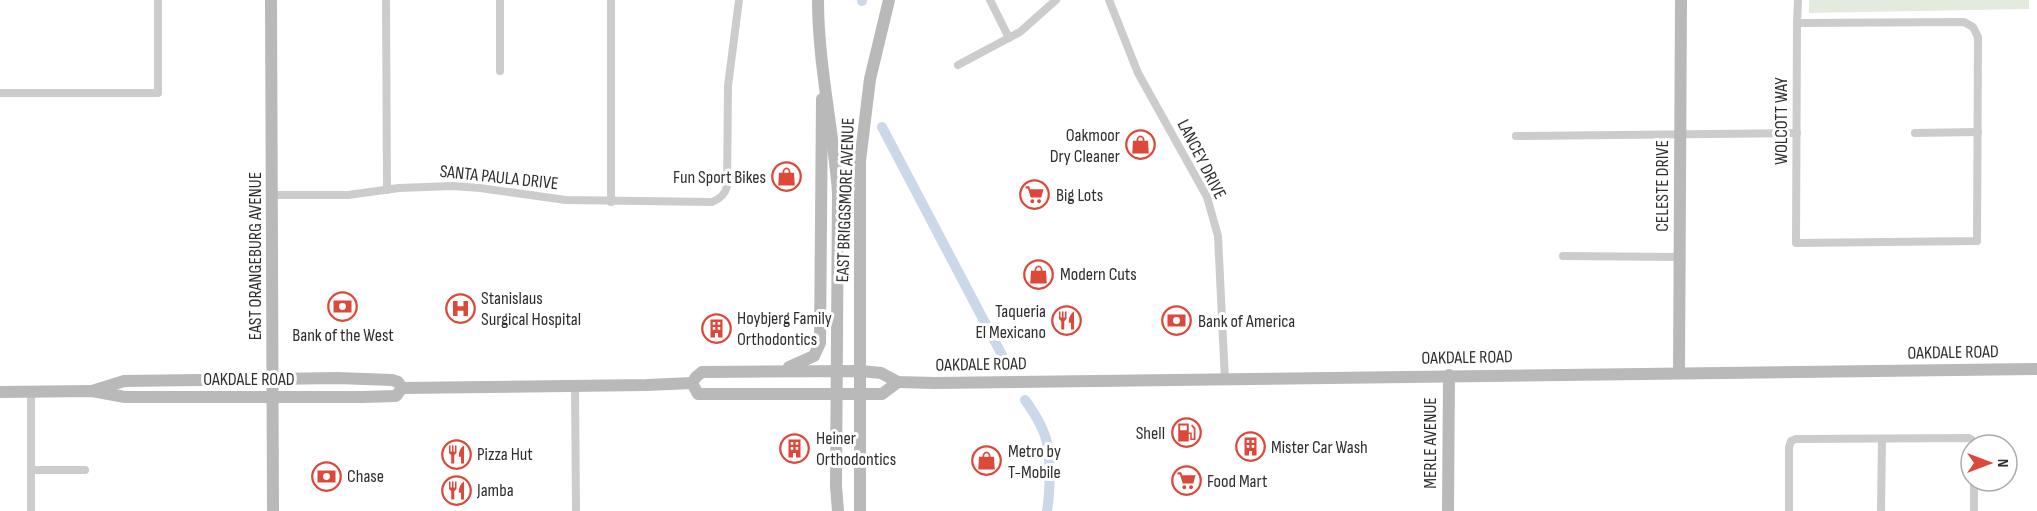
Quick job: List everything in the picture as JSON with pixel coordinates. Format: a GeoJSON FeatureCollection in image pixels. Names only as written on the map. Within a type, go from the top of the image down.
{"type":"FeatureCollection","features":[{"type":"Feature","properties":{"kind":"main road","name":"EAST ORANGEBURG AVENUE"},"geometry":{"type":"LineString","coordinates":[[271,0],[273,511]]}},
{"type":"Feature","properties":{"kind":"main road","name":"EAST BRIGGSMORE AVENUE"},"geometry":{"type":"LineString","coordinates":[[818,0],[822,65],[834,144],[838,192],[836,486],[838,511]]}},
{"type":"Feature","properties":{"kind":"main road","name":"EAST BRIGGSMORE AVENUE"},"geometry":{"type":"LineString","coordinates":[[860,511],[860,161],[870,79],[889,0]]}},
{"type":"Feature","properties":{"kind":"main road","name":"CELESTE DRIVE"},"geometry":{"type":"LineString","coordinates":[[1679,373],[1681,0]]}},
{"type":"Feature","properties":{"kind":"main road"},"geometry":{"type":"LineString","coordinates":[[779,371],[814,356],[820,343],[822,65]]}},
{"type":"Feature","properties":{"kind":"main road","name":"OAKDALE ROAD"},"geometry":{"type":"LineString","coordinates":[[692,383],[702,372],[779,371],[861,371],[881,373],[898,382],[2037,369]]}},
{"type":"Feature","properties":{"kind":"main road","name":"MERLE AVENUE"},"geometry":{"type":"LineString","coordinates":[[1448,511],[1449,375]]}},
{"type":"Feature","properties":{"kind":"main road","name":"OAKDALE ROAD"},"geometry":{"type":"LineString","coordinates":[[92,391],[124,381],[273,379],[392,380],[402,388],[692,383]]}},
{"type":"Feature","properties":{"kind":"main road","name":"OAKDALE ROAD"},"geometry":{"type":"LineString","coordinates":[[692,383],[698,394],[882,394],[898,382]]}},
{"type":"Feature","properties":{"kind":"main road","name":"OAKDALE ROAD"},"geometry":{"type":"LineString","coordinates":[[0,392],[92,391],[125,397],[396,396],[402,388]]}},
{"type":"Feature","properties":{"kind":"street"},"geometry":{"type":"LineString","coordinates":[[0,93],[158,93],[158,0]]}},
{"type":"Feature","properties":{"kind":"street"},"geometry":{"type":"LineString","coordinates":[[386,0],[387,190]]}},
{"type":"Feature","properties":{"kind":"street"},"geometry":{"type":"LineString","coordinates":[[500,0],[500,70]]}},
{"type":"Feature","properties":{"kind":"street"},"geometry":{"type":"LineString","coordinates":[[611,0],[611,202]]}},
{"type":"Feature","properties":{"kind":"street","name":"SANTA PAULA DRIVE"},"geometry":{"type":"LineString","coordinates":[[272,195],[348,195],[424,186],[453,186],[566,200],[712,202],[722,196],[727,186],[728,86],[739,0]]}},
{"type":"Feature","properties":{"kind":"street"},"geometry":{"type":"LineString","coordinates":[[990,0],[1009,38]]}},
{"type":"Feature","properties":{"kind":"street"},"geometry":{"type":"LineString","coordinates":[[958,65],[1009,38],[1032,22],[1056,0]]}},
{"type":"Feature","properties":{"kind":"street","name":"LANCEY DRIVE"},"geometry":{"type":"LineString","coordinates":[[1109,0],[1138,73],[1207,197],[1219,253],[1225,380]]}},
{"type":"Feature","properties":{"kind":"street","name":"WOLCOTT WAY"},"geometry":{"type":"LineString","coordinates":[[1798,0],[1797,243],[1977,241],[1978,132]]}},
{"type":"Feature","properties":{"kind":"street"},"geometry":{"type":"LineString","coordinates":[[1797,23],[1964,22],[1973,27],[1978,37],[1978,132],[1915,133]]}},
{"type":"Feature","properties":{"kind":"street"},"geometry":{"type":"LineString","coordinates":[[1516,136],[1797,134]]}},
{"type":"Feature","properties":{"kind":"street"},"geometry":{"type":"LineString","coordinates":[[1563,256],[1680,257]]}},
{"type":"Feature","properties":{"kind":"street"},"geometry":{"type":"LineString","coordinates":[[575,386],[576,511]]}},
{"type":"Feature","properties":{"kind":"street"},"geometry":{"type":"LineString","coordinates":[[31,392],[31,511]]}},
{"type":"Feature","properties":{"kind":"street"},"geometry":{"type":"LineString","coordinates":[[1789,511],[1789,447],[1791,441],[1959,438]]}},
{"type":"Feature","properties":{"kind":"street"},"geometry":{"type":"LineString","coordinates":[[1881,439],[1881,511]]}},
{"type":"Feature","properties":{"kind":"street"},"geometry":{"type":"LineString","coordinates":[[31,470],[85,470]]}},
{"type":"Feature","properties":{"kind":"street"},"geometry":{"type":"LineString","coordinates":[[1974,493],[1974,511]]}},
{"type":"Feature","properties":{"kind":"shaded area"},"geometry":{"type":"Polygon","coordinates":[[[1809,0],[2029,0],[2029,9],[1809,13],[1809,0]]]}},
{"type":"Feature","properties":{"kind":"waterway"},"geometry":{"type":"LineString","coordinates":[[882,127],[1002,355]]}},
{"type":"Feature","properties":{"kind":"waterway"},"geometry":{"type":"LineString","coordinates":[[1025,400],[1041,426],[1047,443],[1050,477],[1047,511]]}},
{"type":"Feature","properties":{"kind":"place","name":"Oakmoor Dry Cleaner"},"geometry":{"type":"Point","coordinates":[1141,145]}},
{"type":"Feature","properties":{"kind":"place","name":"Fun Sport Bikes"},"geometry":{"type":"Point","coordinates":[787,177]}},
{"type":"Feature","properties":{"kind":"place","name":"Big Lots"},"geometry":{"type":"Point","coordinates":[1035,195]}},
{"type":"Feature","properties":{"kind":"place","name":"Modern Cuts"},"geometry":{"type":"Point","coordinates":[1039,274]}},
{"type":"Feature","properties":{"kind":"place","name":"Bank of the West"},"geometry":{"type":"Point","coordinates":[343,306]}},
{"type":"Feature","properties":{"kind":"place","name":"Stanislaus Surgical Hospital"},"geometry":{"type":"Point","coordinates":[460,308]}},
{"type":"Feature","properties":{"kind":"place","name":"Taqueria El Mexicano"},"geometry":{"type":"Point","coordinates":[1067,321]}},
{"type":"Feature","properties":{"kind":"place","name":"Bank of America"},"geometry":{"type":"Point","coordinates":[1177,321]}},
{"type":"Feature","properties":{"kind":"place","name":"Hoybjerg Family Orthodontics"},"geometry":{"type":"Point","coordinates":[716,328]}},
{"type":"Feature","properties":{"kind":"place","name":"Shell"},"geometry":{"type":"Point","coordinates":[1186,433]}},
{"type":"Feature","properties":{"kind":"place","name":"Mister Car Wash"},"geometry":{"type":"Point","coordinates":[1250,447]}},
{"type":"Feature","properties":{"kind":"place","name":"Heiner Orthodontics"},"geometry":{"type":"Point","coordinates":[795,448]}},
{"type":"Feature","properties":{"kind":"place","name":"Pizza Hut"},"geometry":{"type":"Point","coordinates":[456,454]}},
{"type":"Feature","properties":{"kind":"place","name":"Metro by T-Mobile"},"geometry":{"type":"Point","coordinates":[987,461]}},
{"type":"Feature","properties":{"kind":"place","name":"Chase"},"geometry":{"type":"Point","coordinates":[326,476]}},
{"type":"Feature","properties":{"kind":"place","name":"Food Mart"},"geometry":{"type":"Point","coordinates":[1186,481]}},
{"type":"Feature","properties":{"kind":"place","name":"Jamba"},"geometry":{"type":"Point","coordinates":[456,490]}}]}
